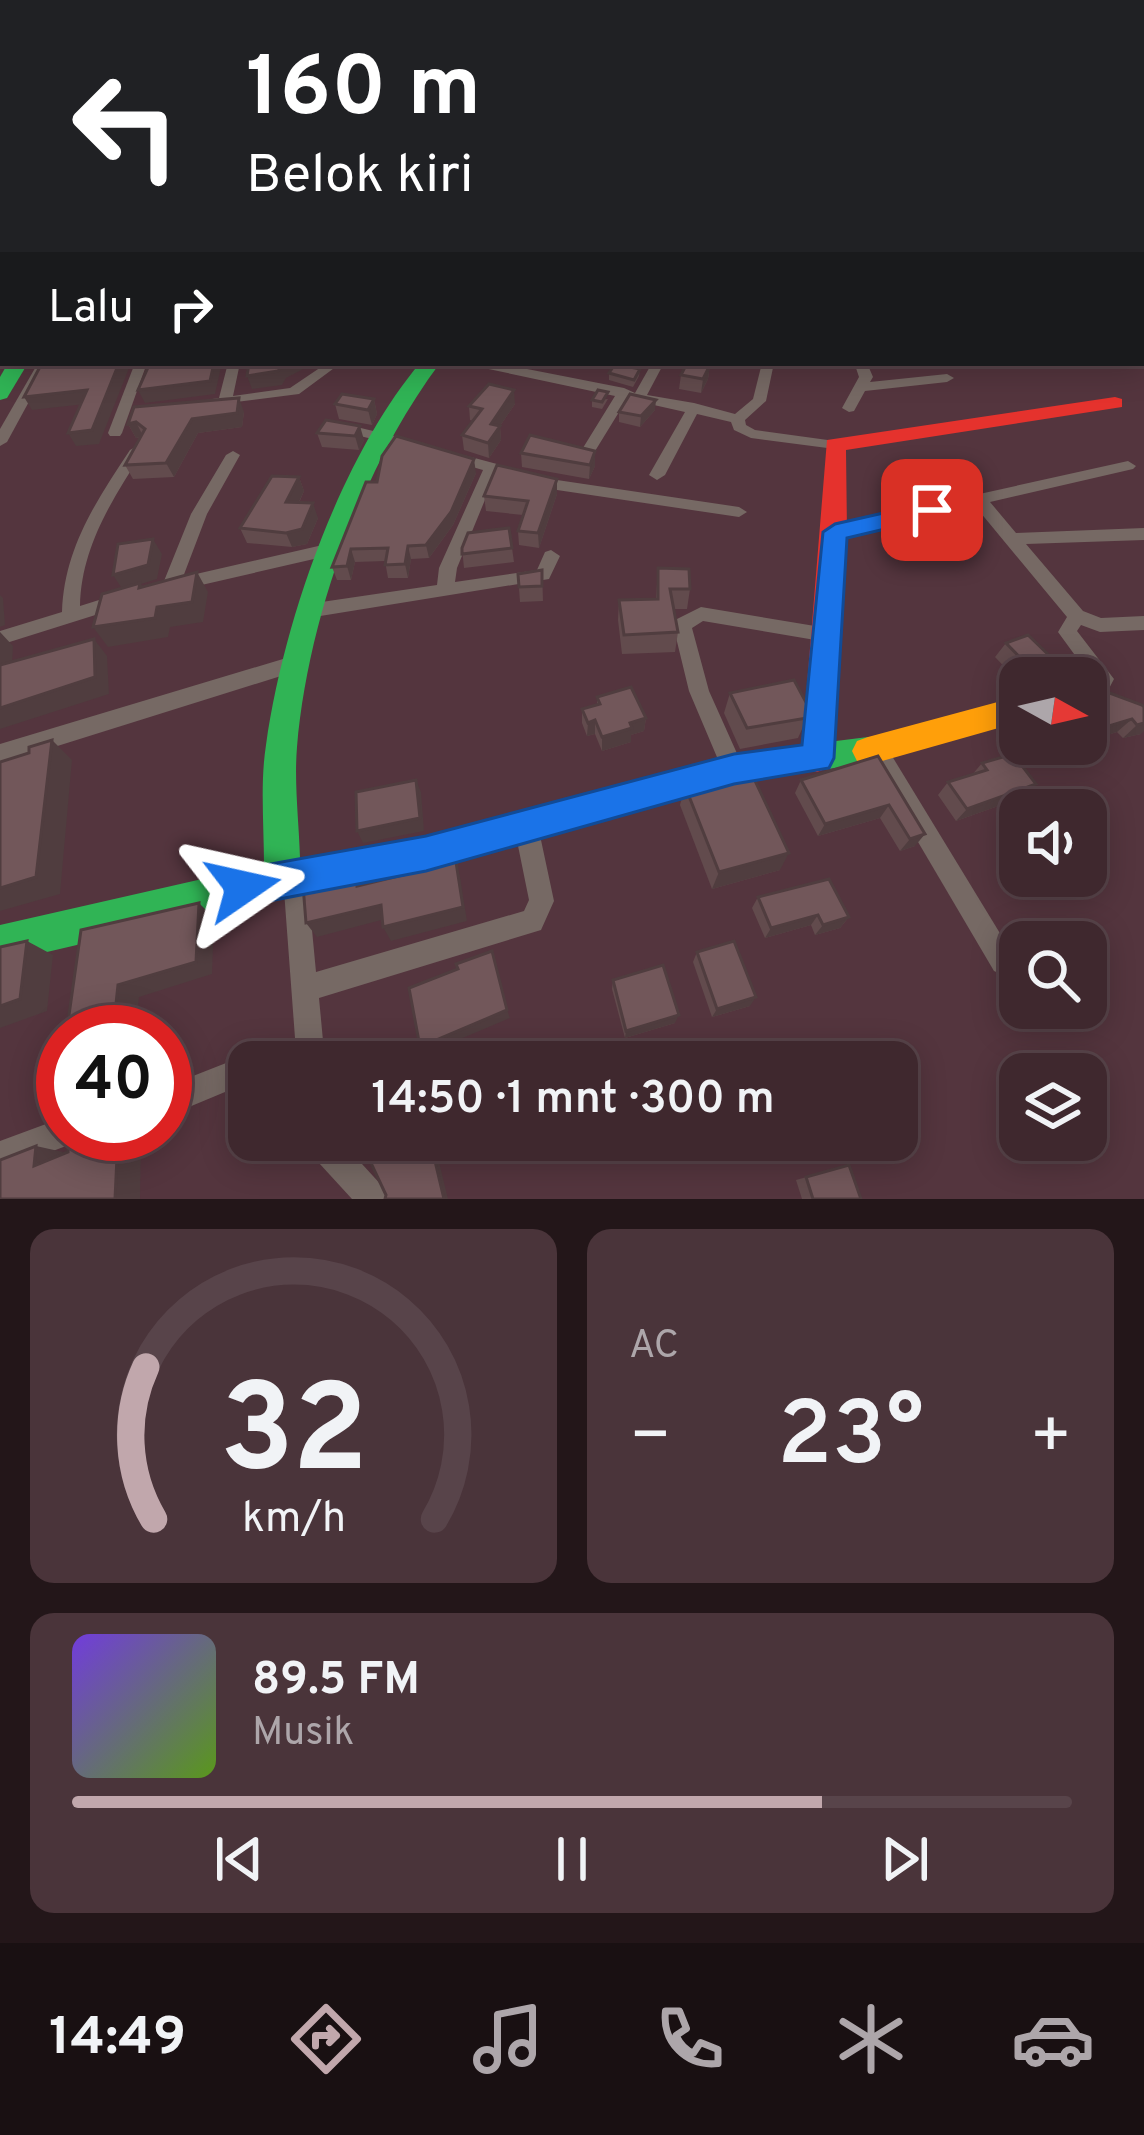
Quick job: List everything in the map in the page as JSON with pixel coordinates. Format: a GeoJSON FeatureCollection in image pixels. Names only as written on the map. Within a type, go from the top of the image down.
{"type":"FeatureCollection","features":[{"type":"Feature","properties":{"kind":"street"},"geometry":{"type":"LineString","coordinates":[[0,394],[16,366]]}},
{"type":"Feature","properties":{"kind":"street"},"geometry":{"type":"LineString","coordinates":[[0,442],[42,366]]}},
{"type":"Feature","properties":{"kind":"street"},"geometry":{"type":"LineString","coordinates":[[115,433],[140,366]]}},
{"type":"Feature","properties":{"kind":"street"},"geometry":{"type":"LineString","coordinates":[[226,401],[233,366]]}},
{"type":"Feature","properties":{"kind":"street"},"geometry":{"type":"LineString","coordinates":[[205,403],[294,391],[331,366]]}},
{"type":"Feature","properties":{"kind":"street"},"geometry":{"type":"LineString","coordinates":[[309,1041],[288,878],[281,747],[293,664],[327,550],[407,387],[427,366]]}},
{"type":"Feature","properties":{"kind":"street"},"geometry":{"type":"LineString","coordinates":[[585,456],[655,366]]}},
{"type":"Feature","properties":{"kind":"street"},"geometry":{"type":"LineString","coordinates":[[738,419],[759,401],[767,366]]}},
{"type":"Feature","properties":{"kind":"street"},"geometry":{"type":"LineString","coordinates":[[849,408],[863,387],[864,369],[859,366]]}},
{"type":"Feature","properties":{"kind":"street"},"geometry":{"type":"LineString","coordinates":[[527,367],[738,419]]}},
{"type":"Feature","properties":{"kind":"street"},"geometry":{"type":"LineString","coordinates":[[863,387],[947,378]]}},
{"type":"Feature","properties":{"kind":"street"},"geometry":{"type":"LineString","coordinates":[[738,419],[739,427],[751,434],[835,445],[1114,403]]}},
{"type":"Feature","properties":{"kind":"street"},"geometry":{"type":"LineString","coordinates":[[657,476],[694,407]]}},
{"type":"Feature","properties":{"kind":"street"},"geometry":{"type":"LineString","coordinates":[[123,414],[144,411]]}},
{"type":"Feature","properties":{"kind":"street"},"geometry":{"type":"LineString","coordinates":[[326,425],[383,434],[490,470],[557,485],[739,512]]}},
{"type":"Feature","properties":{"kind":"street"},"geometry":{"type":"LineString","coordinates":[[71,614],[71,578],[80,550],[141,444]]}},
{"type":"Feature","properties":{"kind":"street"},"geometry":{"type":"LineString","coordinates":[[818,758],[835,532],[835,445]]}},
{"type":"Feature","properties":{"kind":"street"},"geometry":{"type":"LineString","coordinates":[[232,455],[161,589],[327,550]]}},
{"type":"Feature","properties":{"kind":"street"},"geometry":{"type":"LineString","coordinates":[[835,532],[1129,466]]}},
{"type":"Feature","properties":{"kind":"street"},"geometry":{"type":"LineString","coordinates":[[445,588],[448,568],[490,470]]}},
{"type":"Feature","properties":{"kind":"street"},"geometry":{"type":"LineString","coordinates":[[978,499],[1077,616],[1100,625],[1144,623]]}},
{"type":"Feature","properties":{"kind":"street"},"geometry":{"type":"LineString","coordinates":[[1016,539],[1144,533]]}},
{"type":"Feature","properties":{"kind":"street"},"geometry":{"type":"LineString","coordinates":[[308,611],[543,575],[550,556]]}},
{"type":"Feature","properties":{"kind":"street"},"geometry":{"type":"LineString","coordinates":[[0,638],[131,598]]}},
{"type":"Feature","properties":{"kind":"street"},"geometry":{"type":"LineString","coordinates":[[734,769],[699,691],[682,625],[701,614],[826,635]]}},
{"type":"Feature","properties":{"kind":"street"},"geometry":{"type":"LineString","coordinates":[[1077,616],[1067,632],[1089,657]]}},
{"type":"Feature","properties":{"kind":"street"},"geometry":{"type":"LineString","coordinates":[[0,754],[293,664]]}},
{"type":"Feature","properties":{"kind":"street"},"geometry":{"type":"LineString","coordinates":[[1107,696],[1123,702]]}},
{"type":"Feature","properties":{"kind":"street"},"geometry":{"type":"LineString","coordinates":[[0,944],[85,933],[288,878],[426,854],[734,769],[876,750],[999,715]]}},
{"type":"Feature","properties":{"kind":"street"},"geometry":{"type":"LineString","coordinates":[[876,750],[999,955]]}},
{"type":"Feature","properties":{"kind":"street"},"geometry":{"type":"LineString","coordinates":[[303,989],[532,921],[542,901],[526,826]]}},
{"type":"Feature","properties":{"kind":"street"},"geometry":{"type":"LineString","coordinates":[[192,1091],[228,1076]]}},
{"type":"Feature","properties":{"kind":"street"},"geometry":{"type":"LineString","coordinates":[[0,1156],[36,1137]]}},
{"type":"Feature","properties":{"kind":"street"},"geometry":{"type":"LineString","coordinates":[[338,1161],[373,1199]]}},
{"type":"Feature","properties":{"kind":"building"},"geometry":{"type":"Polygon","coordinates":[[[40,366],[118,366],[92,430],[68,433],[87,390],[24,397],[40,366]]]}},
{"type":"Feature","properties":{"kind":"building"},"geometry":{"type":"Polygon","coordinates":[[[149,366],[213,366],[210,381],[138,390],[149,366]]]}},
{"type":"Feature","properties":{"kind":"building"},"geometry":{"type":"Polygon","coordinates":[[[249,366],[282,366],[278,371],[247,376],[249,366]]]}},
{"type":"Feature","properties":{"kind":"building"},"geometry":{"type":"Polygon","coordinates":[[[614,366],[640,369],[634,380],[609,373],[614,366]]]}},
{"type":"Feature","properties":{"kind":"building"},"geometry":{"type":"Polygon","coordinates":[[[686,366],[710,366],[703,379],[681,375],[686,366]]]}},
{"type":"Feature","properties":{"kind":"building"},"geometry":{"type":"Polygon","coordinates":[[[489,384],[514,390],[491,424],[500,426],[488,443],[462,435],[482,409],[469,406],[489,384]]]}},
{"type":"Feature","properties":{"kind":"building"},"geometry":{"type":"Polygon","coordinates":[[[598,390],[608,392],[602,402],[592,400],[598,390]]]}},
{"type":"Feature","properties":{"kind":"building"},"geometry":{"type":"Polygon","coordinates":[[[342,394],[374,399],[368,410],[335,404],[342,394]]]}},
{"type":"Feature","properties":{"kind":"building"},"geometry":{"type":"Polygon","coordinates":[[[630,394],[656,400],[641,416],[619,412],[630,394]]]}},
{"type":"Feature","properties":{"kind":"building"},"geometry":{"type":"Polygon","coordinates":[[[239,398],[237,413],[192,419],[166,463],[125,465],[145,429],[136,422],[128,424],[134,407],[239,398]]]}},
{"type":"Feature","properties":{"kind":"building"},"geometry":{"type":"Polygon","coordinates":[[[326,420],[360,426],[355,436],[317,433],[326,420]]]}},
{"type":"Feature","properties":{"kind":"building"},"geometry":{"type":"Polygon","coordinates":[[[530,435],[595,451],[590,465],[521,453],[530,435]]]}},
{"type":"Feature","properties":{"kind":"building"},"geometry":{"type":"Polygon","coordinates":[[[396,436],[474,459],[451,512],[426,545],[408,546],[405,564],[385,565],[388,548],[351,549],[347,566],[332,567],[366,482],[377,482],[382,456],[396,436]]]}},
{"type":"Feature","properties":{"kind":"building"},"geometry":{"type":"Polygon","coordinates":[[[497,465],[557,479],[538,533],[518,531],[528,501],[484,496],[497,465]]]}},
{"type":"Feature","properties":{"kind":"building"},"geometry":{"type":"Polygon","coordinates":[[[272,476],[299,477],[286,502],[313,503],[302,529],[286,533],[240,528],[272,476]]]}},
{"type":"Feature","properties":{"kind":"building"},"geometry":{"type":"Polygon","coordinates":[[[509,528],[512,548],[462,554],[468,533],[509,528]]]}},
{"type":"Feature","properties":{"kind":"building"},"geometry":{"type":"Polygon","coordinates":[[[153,539],[148,565],[113,575],[118,544],[153,539]]]}},
{"type":"Feature","properties":{"kind":"building"},"geometry":{"type":"Polygon","coordinates":[[[658,568],[689,569],[690,589],[670,589],[678,632],[624,635],[619,600],[658,599],[658,568]]]}},
{"type":"Feature","properties":{"kind":"building"},"geometry":{"type":"Polygon","coordinates":[[[542,570],[542,586],[519,587],[518,574],[542,570]]]}},
{"type":"Feature","properties":{"kind":"building"},"geometry":{"type":"Polygon","coordinates":[[[197,572],[192,602],[157,607],[155,618],[93,627],[102,594],[197,572]]]}},
{"type":"Feature","properties":{"kind":"building"},"geometry":{"type":"Polygon","coordinates":[[[1028,635],[1051,657],[1020,657],[1006,643],[1028,635]]]}},
{"type":"Feature","properties":{"kind":"building"},"geometry":{"type":"Polygon","coordinates":[[[94,639],[95,677],[0,708],[0,665],[94,639]]]}},
{"type":"Feature","properties":{"kind":"building"},"geometry":{"type":"Polygon","coordinates":[[[794,680],[808,706],[807,718],[747,728],[730,693],[794,680]]]}},
{"type":"Feature","properties":{"kind":"building"},"geometry":{"type":"Polygon","coordinates":[[[631,687],[646,718],[630,723],[632,728],[602,737],[595,720],[588,723],[582,709],[600,704],[597,697],[631,687]]]}},
{"type":"Feature","properties":{"kind":"building"},"geometry":{"type":"Polygon","coordinates":[[[1107,692],[1144,707],[1144,723],[1137,725],[1132,719],[1107,727],[1107,692]]]}},
{"type":"Feature","properties":{"kind":"building"},"geometry":{"type":"Polygon","coordinates":[[[52,740],[36,877],[0,888],[0,762],[52,740]]]}},
{"type":"Feature","properties":{"kind":"building"},"geometry":{"type":"Polygon","coordinates":[[[878,756],[925,834],[910,839],[889,805],[825,824],[801,780],[878,756]]]}},
{"type":"Feature","properties":{"kind":"building"},"geometry":{"type":"Polygon","coordinates":[[[999,758],[999,765],[1021,765],[1036,784],[999,789],[999,797],[967,809],[948,782],[987,770],[982,763],[999,758]]]}},
{"type":"Feature","properties":{"kind":"building"},"geometry":{"type":"Polygon","coordinates":[[[750,770],[789,853],[719,872],[685,786],[750,770]]]}},
{"type":"Feature","properties":{"kind":"building"},"geometry":{"type":"Polygon","coordinates":[[[416,780],[420,818],[357,831],[356,792],[416,780]]]}},
{"type":"Feature","properties":{"kind":"building"},"geometry":{"type":"Polygon","coordinates":[[[456,862],[463,907],[383,927],[381,905],[306,923],[303,885],[356,872],[357,886],[456,862]]]}},
{"type":"Feature","properties":{"kind":"building"},"geometry":{"type":"Polygon","coordinates":[[[829,879],[849,917],[823,925],[818,915],[771,928],[758,897],[829,879]]]}},
{"type":"Feature","properties":{"kind":"building"},"geometry":{"type":"Polygon","coordinates":[[[199,903],[196,962],[118,985],[116,1005],[70,1005],[81,930],[199,903]]]}},
{"type":"Feature","properties":{"kind":"building"},"geometry":{"type":"Polygon","coordinates":[[[27,941],[20,999],[0,1006],[0,947],[27,941]]]}},
{"type":"Feature","properties":{"kind":"building"},"geometry":{"type":"Polygon","coordinates":[[[734,941],[756,997],[717,1009],[697,952],[734,941]]]}},
{"type":"Feature","properties":{"kind":"building"},"geometry":{"type":"Polygon","coordinates":[[[492,951],[507,1010],[434,1041],[419,1041],[409,988],[458,969],[456,964],[492,951]]]}},
{"type":"Feature","properties":{"kind":"building"},"geometry":{"type":"Polygon","coordinates":[[[663,965],[679,1015],[626,1031],[613,980],[663,965]]]}},
{"type":"Feature","properties":{"kind":"building"},"geometry":{"type":"Polygon","coordinates":[[[36,1146],[34,1166],[46,1161],[117,1161],[115,1199],[0,1199],[0,1160],[36,1146]]]}},
{"type":"Feature","properties":{"kind":"building"},"geometry":{"type":"Polygon","coordinates":[[[370,1161],[435,1161],[444,1199],[385,1199],[370,1161]]]}},
{"type":"Feature","properties":{"kind":"building"},"geometry":{"type":"Polygon","coordinates":[[[849,1165],[861,1199],[813,1199],[806,1177],[849,1165]]]}},
{"type":"Feature","properties":{"kind":"traffic: fast"},"geometry":{"type":"LineString","coordinates":[[0,394],[16,366]]}},
{"type":"Feature","properties":{"kind":"traffic: fast"},"geometry":{"type":"LineString","coordinates":[[282,879],[281,750],[299,639],[353,497],[402,397],[428,366]]}},
{"type":"Feature","properties":{"kind":"traffic: fast"},"geometry":{"type":"LineString","coordinates":[[0,944],[282,879],[426,854],[733,769],[868,751]]}},
{"type":"Feature","properties":{"kind":"traffic: slow"},"geometry":{"type":"LineString","coordinates":[[868,751],[999,715]]}},
{"type":"Feature","properties":{"kind":"traffic: jam"},"geometry":{"type":"LineString","coordinates":[[817,758],[835,532],[835,445],[1115,403]]}},
{"type":"Feature","properties":{"kind":"route"},"geometry":{"type":"LineString","coordinates":[[243,887],[426,854],[734,769],[818,758],[835,532],[932,510]]}}]}
